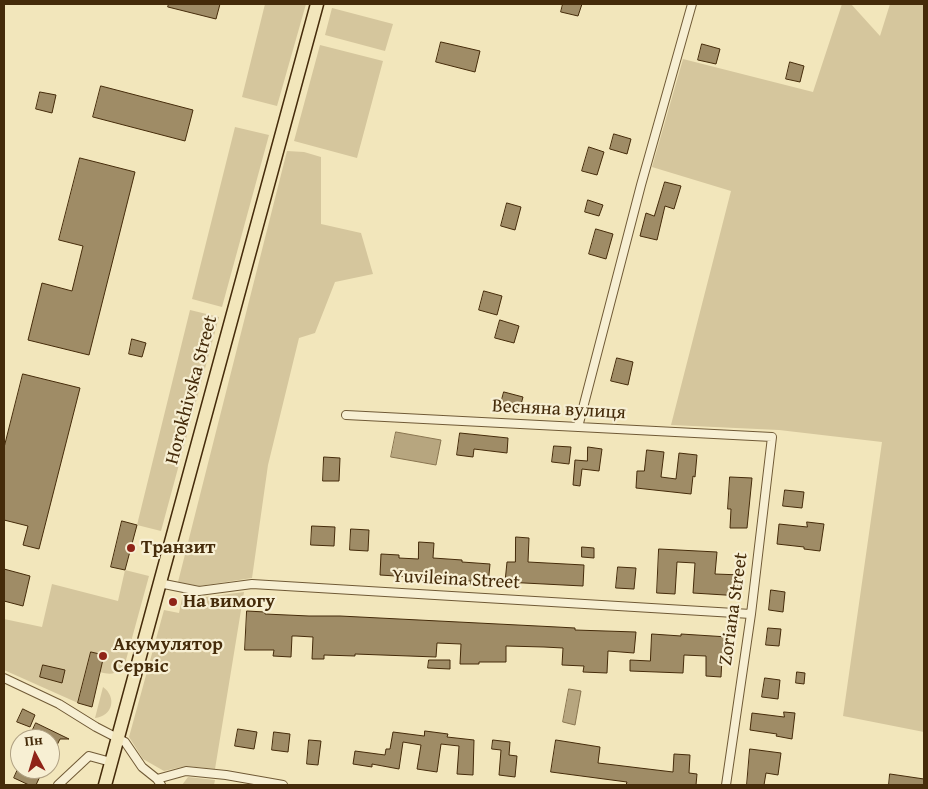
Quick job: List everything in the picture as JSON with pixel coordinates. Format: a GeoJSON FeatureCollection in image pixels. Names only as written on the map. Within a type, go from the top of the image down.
{"type":"FeatureCollection","features":[{"type":"Feature","properties":{"kind":"main road","name":"Horokhivska Street"},"geometry":{"type":"LineString","coordinates":[[104,785],[317,4]]}},
{"type":"Feature","properties":{"kind":"street"},"geometry":{"type":"LineString","coordinates":[[578,427],[641,184],[692,4]]}},
{"type":"Feature","properties":{"kind":"street","name":"Весняна вулиця"},"geometry":{"type":"LineString","coordinates":[[346,415],[772,437]]}},
{"type":"Feature","properties":{"kind":"street","name":"Zoriana Street"},"geometry":{"type":"LineString","coordinates":[[726,785],[751,614],[772,437]]}},
{"type":"Feature","properties":{"kind":"street","name":"Yuvileina Street"},"geometry":{"type":"LineString","coordinates":[[159,583],[199,591],[252,584],[751,614]]}},
{"type":"Feature","properties":{"kind":"street"},"geometry":{"type":"LineString","coordinates":[[4,678],[59,704],[96,727],[126,742],[142,767],[159,782],[186,771],[226,775],[283,785]]}},
{"type":"Feature","properties":{"kind":"street"},"geometry":{"type":"LineString","coordinates":[[58,785],[88,756],[111,762]]}},
{"type":"Feature","properties":{"kind":"shaded area"},"geometry":{"type":"Polygon","coordinates":[[[265,4],[306,4],[277,106],[242,97],[265,4]]]}},
{"type":"Feature","properties":{"kind":"shaded area"},"geometry":{"type":"Polygon","coordinates":[[[842,4],[851,4],[880,36],[890,4],[924,4],[924,732],[843,716],[882,442],[779,430],[671,425],[731,191],[652,167],[683,59],[813,92],[842,4]]]}},
{"type":"Feature","properties":{"kind":"shaded area"},"geometry":{"type":"Polygon","coordinates":[[[332,8],[393,24],[385,51],[325,35],[332,8]]]}},
{"type":"Feature","properties":{"kind":"shaded area"},"geometry":{"type":"Polygon","coordinates":[[[320,45],[383,61],[357,158],[294,141],[320,45]]]}},
{"type":"Feature","properties":{"kind":"shaded area"},"geometry":{"type":"Polygon","coordinates":[[[235,127],[269,135],[222,307],[192,299],[235,127]]]}},
{"type":"Feature","properties":{"kind":"shaded area"},"geometry":{"type":"Polygon","coordinates":[[[287,151],[304,152],[321,157],[321,224],[361,233],[373,274],[335,282],[315,333],[299,338],[268,465],[252,578],[199,586],[178,582],[287,151]]]}},
{"type":"Feature","properties":{"kind":"shaded area"},"geometry":{"type":"Polygon","coordinates":[[[190,310],[219,317],[161,531],[137,525],[190,310]]]}},
{"type":"Feature","properties":{"kind":"shaded area"},"geometry":{"type":"Polygon","coordinates":[[[396,432],[441,440],[436,465],[391,457],[396,432]]]}},
{"type":"Feature","properties":{"kind":"shaded area"},"geometry":{"type":"Polygon","coordinates":[[[125,570],[149,576],[126,660],[119,671],[109,674],[100,672],[104,655],[91,652],[78,703],[4,670],[4,619],[42,627],[52,584],[118,601],[125,570]]]}},
{"type":"Feature","properties":{"kind":"shaded area"},"geometry":{"type":"Polygon","coordinates":[[[244,592],[215,769],[186,766],[164,771],[143,759],[129,737],[164,610],[179,613],[183,594],[198,598],[244,592]]]}},
{"type":"Feature","properties":{"kind":"shaded area"},"geometry":{"type":"Polygon","coordinates":[[[103,687],[110,696],[111,706],[106,714],[95,718],[103,687]]]}},
{"type":"Feature","properties":{"kind":"shaded area"},"geometry":{"type":"Polygon","coordinates":[[[569,689],[581,691],[575,725],[563,722],[569,689]]]}},
{"type":"Feature","properties":{"kind":"shaded area"},"geometry":{"type":"Polygon","coordinates":[[[188,777],[215,780],[214,785],[182,785],[188,777]]]}},
{"type":"Feature","properties":{"kind":"building"},"geometry":{"type":"Polygon","coordinates":[[[169,4],[220,4],[216,19],[168,7],[169,4]]]}},
{"type":"Feature","properties":{"kind":"building"},"geometry":{"type":"Polygon","coordinates":[[[563,4],[582,4],[578,16],[561,12],[563,4]]]}},
{"type":"Feature","properties":{"kind":"building"},"geometry":{"type":"Polygon","coordinates":[[[441,42],[480,51],[475,72],[436,62],[441,42]]]}},
{"type":"Feature","properties":{"kind":"building"},"geometry":{"type":"Polygon","coordinates":[[[702,44],[720,49],[716,64],[698,60],[702,44]]]}},
{"type":"Feature","properties":{"kind":"building"},"geometry":{"type":"Polygon","coordinates":[[[790,62],[804,66],[800,82],[786,79],[790,62]]]}},
{"type":"Feature","properties":{"kind":"building"},"geometry":{"type":"Polygon","coordinates":[[[101,86],[193,110],[185,141],[93,117],[101,86]]]}},
{"type":"Feature","properties":{"kind":"building"},"geometry":{"type":"Polygon","coordinates":[[[40,92],[56,95],[52,113],[36,109],[40,92]]]}},
{"type":"Feature","properties":{"kind":"building"},"geometry":{"type":"Polygon","coordinates":[[[614,134],[631,139],[627,154],[610,149],[614,134]]]}},
{"type":"Feature","properties":{"kind":"building"},"geometry":{"type":"Polygon","coordinates":[[[589,147],[604,152],[597,175],[582,171],[589,147]]]}},
{"type":"Feature","properties":{"kind":"building"},"geometry":{"type":"Polygon","coordinates":[[[80,158],[135,172],[89,355],[28,340],[42,283],[72,291],[83,246],[59,240],[80,158]]]}},
{"type":"Feature","properties":{"kind":"building"},"geometry":{"type":"Polygon","coordinates":[[[665,182],[681,186],[674,209],[665,206],[657,240],[640,236],[646,213],[654,216],[665,182]]]}},
{"type":"Feature","properties":{"kind":"building"},"geometry":{"type":"Polygon","coordinates":[[[588,200],[603,205],[599,216],[585,212],[588,200]]]}},
{"type":"Feature","properties":{"kind":"building"},"geometry":{"type":"Polygon","coordinates":[[[507,203],[521,207],[515,230],[501,226],[507,203]]]}},
{"type":"Feature","properties":{"kind":"building"},"geometry":{"type":"Polygon","coordinates":[[[596,229],[613,234],[606,259],[589,254],[596,229]]]}},
{"type":"Feature","properties":{"kind":"building"},"geometry":{"type":"Polygon","coordinates":[[[484,291],[502,296],[497,315],[479,310],[484,291]]]}},
{"type":"Feature","properties":{"kind":"building"},"geometry":{"type":"Polygon","coordinates":[[[500,320],[519,326],[514,343],[495,338],[500,320]]]}},
{"type":"Feature","properties":{"kind":"building"},"geometry":{"type":"Polygon","coordinates":[[[132,339],[146,343],[142,357],[129,354],[132,339]]]}},
{"type":"Feature","properties":{"kind":"building"},"geometry":{"type":"Polygon","coordinates":[[[617,358],[633,362],[628,385],[611,381],[617,358]]]}},
{"type":"Feature","properties":{"kind":"building"},"geometry":{"type":"Polygon","coordinates":[[[23,374],[80,388],[39,549],[23,545],[28,526],[4,520],[4,448],[23,374]]]}},
{"type":"Feature","properties":{"kind":"building"},"geometry":{"type":"Polygon","coordinates":[[[504,392],[523,397],[519,412],[500,407],[504,392]]]}},
{"type":"Feature","properties":{"kind":"building"},"geometry":{"type":"Polygon","coordinates":[[[460,433],[508,438],[507,453],[474,449],[473,457],[457,455],[460,433]]]}},
{"type":"Feature","properties":{"kind":"building"},"geometry":{"type":"Polygon","coordinates":[[[554,446],[571,447],[569,464],[552,462],[554,446]]]}},
{"type":"Feature","properties":{"kind":"building"},"geometry":{"type":"Polygon","coordinates":[[[588,447],[602,449],[599,471],[582,469],[580,486],[573,485],[575,460],[587,461],[588,447]]]}},
{"type":"Feature","properties":{"kind":"building"},"geometry":{"type":"Polygon","coordinates":[[[647,450],[664,452],[661,477],[676,479],[679,453],[697,455],[691,494],[636,488],[637,471],[644,471],[647,450]]]}},
{"type":"Feature","properties":{"kind":"building"},"geometry":{"type":"Polygon","coordinates":[[[324,457],[340,458],[339,481],[323,481],[324,457]]]}},
{"type":"Feature","properties":{"kind":"building"},"geometry":{"type":"Polygon","coordinates":[[[730,477],[752,478],[747,528],[730,528],[731,509],[728,509],[730,477]]]}},
{"type":"Feature","properties":{"kind":"building"},"geometry":{"type":"Polygon","coordinates":[[[785,490],[804,492],[802,508],[783,506],[785,490]]]}},
{"type":"Feature","properties":{"kind":"building"},"geometry":{"type":"Polygon","coordinates":[[[122,521],[137,525],[125,570],[111,567],[122,521]]]}},
{"type":"Feature","properties":{"kind":"building"},"geometry":{"type":"Polygon","coordinates":[[[807,522],[824,524],[820,551],[777,544],[779,524],[807,527],[807,522]]]}},
{"type":"Feature","properties":{"kind":"building"},"geometry":{"type":"Polygon","coordinates":[[[312,526],[335,527],[334,546],[311,545],[312,526]]]}},
{"type":"Feature","properties":{"kind":"building"},"geometry":{"type":"Polygon","coordinates":[[[351,529],[369,530],[368,551],[350,550],[351,529]]]}},
{"type":"Feature","properties":{"kind":"building"},"geometry":{"type":"Polygon","coordinates":[[[516,537],[529,538],[528,562],[584,565],[583,586],[505,582],[507,562],[515,562],[516,537]]]}},
{"type":"Feature","properties":{"kind":"building"},"geometry":{"type":"Polygon","coordinates":[[[419,542],[434,543],[433,558],[490,564],[488,585],[470,584],[471,581],[412,580],[412,577],[380,575],[381,554],[399,555],[399,558],[418,559],[419,542]]]}},
{"type":"Feature","properties":{"kind":"building"},"geometry":{"type":"Polygon","coordinates":[[[582,547],[594,548],[594,558],[582,557],[582,547]]]}},
{"type":"Feature","properties":{"kind":"building"},"geometry":{"type":"Polygon","coordinates":[[[659,549],[717,552],[715,574],[742,575],[741,596],[693,593],[695,563],[677,562],[675,594],[657,593],[659,549]]]}},
{"type":"Feature","properties":{"kind":"building"},"geometry":{"type":"Polygon","coordinates":[[[618,567],[636,568],[634,589],[616,588],[618,567]]]}},
{"type":"Feature","properties":{"kind":"building"},"geometry":{"type":"Polygon","coordinates":[[[4,569],[30,576],[23,606],[4,601],[4,569]]]}},
{"type":"Feature","properties":{"kind":"building"},"geometry":{"type":"Polygon","coordinates":[[[771,590],[785,592],[783,612],[769,610],[771,590]]]}},
{"type":"Feature","properties":{"kind":"building"},"geometry":{"type":"Polygon","coordinates":[[[247,611],[265,612],[265,614],[340,616],[636,632],[634,653],[608,651],[607,673],[583,672],[584,666],[562,665],[563,648],[544,647],[506,646],[506,662],[479,662],[479,664],[460,664],[461,644],[437,643],[436,657],[355,654],[355,656],[324,655],[324,659],[312,659],[313,637],[292,636],[291,657],[273,656],[274,650],[245,650],[247,611]]]}},
{"type":"Feature","properties":{"kind":"building"},"geometry":{"type":"Polygon","coordinates":[[[768,628],[781,629],[779,646],[766,645],[768,628]]]}},
{"type":"Feature","properties":{"kind":"building"},"geometry":{"type":"Polygon","coordinates":[[[652,634],[728,637],[726,658],[722,658],[721,677],[706,676],[706,656],[684,655],[683,673],[630,671],[630,660],[650,661],[652,634]]]}},
{"type":"Feature","properties":{"kind":"building"},"geometry":{"type":"Polygon","coordinates":[[[91,652],[104,655],[92,707],[78,703],[91,652]]]}},
{"type":"Feature","properties":{"kind":"building"},"geometry":{"type":"Polygon","coordinates":[[[429,660],[450,660],[450,669],[428,668],[429,660]]]}},
{"type":"Feature","properties":{"kind":"building"},"geometry":{"type":"Polygon","coordinates":[[[43,665],[65,670],[62,683],[40,677],[43,665]]]}},
{"type":"Feature","properties":{"kind":"building"},"geometry":{"type":"Polygon","coordinates":[[[797,672],[805,673],[804,684],[796,683],[797,672]]]}},
{"type":"Feature","properties":{"kind":"building"},"geometry":{"type":"Polygon","coordinates":[[[765,678],[780,680],[778,699],[762,697],[765,678]]]}},
{"type":"Feature","properties":{"kind":"building"},"geometry":{"type":"Polygon","coordinates":[[[23,709],[35,715],[30,727],[17,722],[23,709]]]}},
{"type":"Feature","properties":{"kind":"building"},"geometry":{"type":"Polygon","coordinates":[[[784,712],[795,713],[792,739],[776,736],[777,734],[750,730],[752,713],[784,717],[784,712]]]}},
{"type":"Feature","properties":{"kind":"building"},"geometry":{"type":"Polygon","coordinates":[[[36,723],[48,729],[33,729],[36,723]]]}},
{"type":"Feature","properties":{"kind":"building"},"geometry":{"type":"Polygon","coordinates":[[[238,729],[257,732],[254,749],[235,746],[238,729]]]}},
{"type":"Feature","properties":{"kind":"building"},"geometry":{"type":"Polygon","coordinates":[[[425,731],[448,734],[447,737],[474,740],[473,775],[457,774],[459,746],[441,744],[437,772],[417,769],[421,745],[403,742],[399,769],[372,764],[372,767],[353,764],[355,751],[385,755],[386,749],[390,749],[393,732],[424,736],[425,731]]]}},
{"type":"Feature","properties":{"kind":"building"},"geometry":{"type":"Polygon","coordinates":[[[274,732],[290,734],[288,752],[272,750],[274,732]]]}},
{"type":"Feature","properties":{"kind":"building"},"geometry":{"type":"Polygon","coordinates":[[[60,735],[69,739],[60,739],[60,735]]]}},
{"type":"Feature","properties":{"kind":"building"},"geometry":{"type":"Polygon","coordinates":[[[309,740],[321,741],[318,765],[307,764],[309,740]]]}},
{"type":"Feature","properties":{"kind":"building"},"geometry":{"type":"Polygon","coordinates":[[[493,740],[510,742],[509,755],[517,756],[515,777],[499,775],[501,750],[492,749],[493,740]]]}},
{"type":"Feature","properties":{"kind":"building"},"geometry":{"type":"Polygon","coordinates":[[[556,740],[600,747],[598,763],[673,772],[674,754],[690,755],[689,773],[697,774],[696,785],[626,785],[627,782],[551,772],[556,740]]]}},
{"type":"Feature","properties":{"kind":"building"},"geometry":{"type":"Polygon","coordinates":[[[750,749],[781,753],[778,775],[766,773],[764,785],[747,785],[750,749]]]}},
{"type":"Feature","properties":{"kind":"building"},"geometry":{"type":"Polygon","coordinates":[[[890,774],[924,779],[924,785],[889,785],[890,774]]]}},
{"type":"Feature","properties":{"kind":"building"},"geometry":{"type":"Polygon","coordinates":[[[16,779],[39,779],[36,785],[29,785],[16,779]]]}},
{"type":"Feature","properties":{"kind":"place","name":"Транзит"},"geometry":{"type":"Point","coordinates":[131,548]}},
{"type":"Feature","properties":{"kind":"place","name":"На вимогу"},"geometry":{"type":"Point","coordinates":[173,602]}},
{"type":"Feature","properties":{"kind":"place","name":"Акумулятор Сервіс"},"geometry":{"type":"Point","coordinates":[103,656]}}]}
